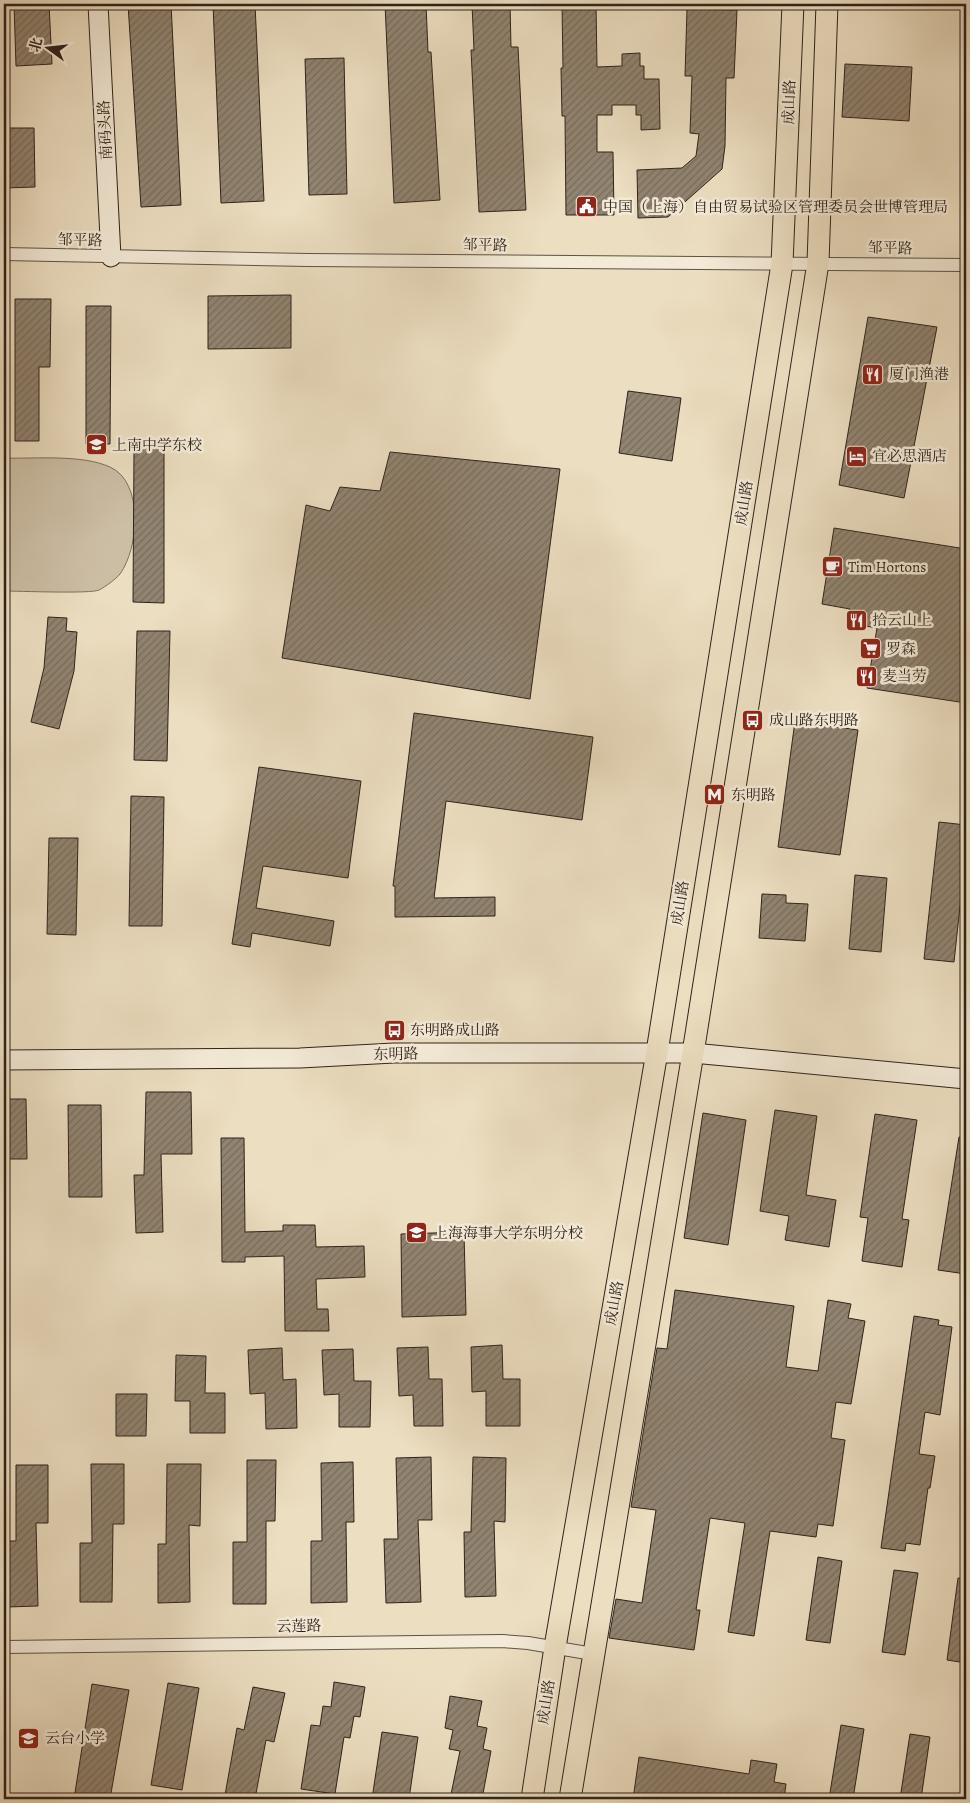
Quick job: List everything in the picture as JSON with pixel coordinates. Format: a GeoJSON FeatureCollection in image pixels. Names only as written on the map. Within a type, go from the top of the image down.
{"type":"FeatureCollection","features":[{"type":"Feature","properties":{"kind":"main road","name":"南码头路"},"geometry":{"type":"LineString","coordinates":[[98,4],[111,257]]}},
{"type":"Feature","properties":{"kind":"main road","name":"成山路"},"geometry":{"type":"LineString","coordinates":[[532,1799],[555,1647],[657,1052],[782,264],[793,4]]}},
{"type":"Feature","properties":{"kind":"main road"},"geometry":{"type":"LineString","coordinates":[[570,1799],[693,1052],[818,263],[827,4]]}},
{"type":"Feature","properties":{"kind":"main road","name":"东明路"},"geometry":{"type":"LineString","coordinates":[[4,1060],[300,1058],[394,1053],[693,1052],[966,1079]]}},
{"type":"Feature","properties":{"kind":"street","name":"邹平路"},"geometry":{"type":"LineString","coordinates":[[4,254],[111,257],[966,265]]}},
{"type":"Feature","properties":{"kind":"street","name":"云莲路"},"geometry":{"type":"LineString","coordinates":[[4,1648],[502,1641],[555,1647],[593,1654]]}},
{"type":"Feature","properties":{"kind":"shaded area"},"geometry":{"type":"Polygon","coordinates":[[[4,458],[86,460],[110,467],[121,475],[129,486],[135,516],[131,548],[126,563],[118,576],[101,589],[93,591],[4,591],[4,458]]]}},
{"type":"Feature","properties":{"kind":"building"},"geometry":{"type":"Polygon","coordinates":[[[14,4],[49,4],[52,64],[16,66],[14,4]]]}},
{"type":"Feature","properties":{"kind":"building"},"geometry":{"type":"Polygon","coordinates":[[[128,4],[171,4],[181,205],[141,207],[128,4]]]}},
{"type":"Feature","properties":{"kind":"building"},"geometry":{"type":"Polygon","coordinates":[[[213,4],[255,4],[264,201],[221,203],[213,4]]]}},
{"type":"Feature","properties":{"kind":"building"},"geometry":{"type":"Polygon","coordinates":[[[385,4],[426,4],[428,52],[431,52],[440,200],[394,203],[385,4]]]}},
{"type":"Feature","properties":{"kind":"building"},"geometry":{"type":"Polygon","coordinates":[[[472,4],[510,4],[511,47],[518,47],[526,210],[479,212],[471,50],[474,50],[472,4]]]}},
{"type":"Feature","properties":{"kind":"building"},"geometry":{"type":"Polygon","coordinates":[[[562,4],[596,4],[597,67],[622,66],[622,54],[640,53],[640,66],[644,66],[644,79],[659,79],[660,129],[641,130],[641,115],[636,115],[636,105],[612,105],[612,115],[597,115],[597,152],[613,152],[614,215],[566,215],[565,116],[562,116],[561,68],[563,68],[562,4]]]}},
{"type":"Feature","properties":{"kind":"building"},"geometry":{"type":"Polygon","coordinates":[[[687,9],[737,10],[734,78],[726,78],[725,146],[722,169],[668,217],[638,218],[637,170],[682,168],[696,156],[699,134],[690,133],[692,76],[685,76],[687,9]]]}},
{"type":"Feature","properties":{"kind":"building"},"geometry":{"type":"Polygon","coordinates":[[[344,58],[347,194],[309,195],[305,59],[344,58]]]}},
{"type":"Feature","properties":{"kind":"building"},"geometry":{"type":"Polygon","coordinates":[[[845,64],[912,67],[909,121],[842,117],[845,64]]]}},
{"type":"Feature","properties":{"kind":"building"},"geometry":{"type":"Polygon","coordinates":[[[4,128],[34,128],[35,187],[4,188],[4,128]]]}},
{"type":"Feature","properties":{"kind":"building"},"geometry":{"type":"Polygon","coordinates":[[[291,295],[291,348],[208,349],[208,296],[291,295]]]}},
{"type":"Feature","properties":{"kind":"building"},"geometry":{"type":"Polygon","coordinates":[[[15,299],[51,299],[50,367],[39,367],[39,441],[15,441],[15,299]]]}},
{"type":"Feature","properties":{"kind":"building"},"geometry":{"type":"Polygon","coordinates":[[[86,306],[111,306],[110,444],[86,444],[86,306]]]}},
{"type":"Feature","properties":{"kind":"building"},"geometry":{"type":"Polygon","coordinates":[[[868,317],[937,327],[904,498],[839,485],[868,317]]]}},
{"type":"Feature","properties":{"kind":"building"},"geometry":{"type":"Polygon","coordinates":[[[628,391],[681,398],[672,461],[619,453],[628,391]]]}},
{"type":"Feature","properties":{"kind":"building"},"geometry":{"type":"Polygon","coordinates":[[[134,448],[164,448],[164,603],[133,602],[134,448]]]}},
{"type":"Feature","properties":{"kind":"building"},"geometry":{"type":"Polygon","coordinates":[[[390,452],[560,469],[530,699],[282,658],[306,505],[330,511],[340,487],[380,491],[390,452]]]}},
{"type":"Feature","properties":{"kind":"building"},"geometry":{"type":"Polygon","coordinates":[[[834,528],[966,549],[966,703],[867,688],[877,628],[848,623],[850,609],[822,604],[834,528]]]}},
{"type":"Feature","properties":{"kind":"building"},"geometry":{"type":"Polygon","coordinates":[[[48,617],[67,618],[66,631],[77,632],[74,671],[59,729],[31,722],[44,668],[48,617]]]}},
{"type":"Feature","properties":{"kind":"building"},"geometry":{"type":"Polygon","coordinates":[[[137,631],[170,631],[167,761],[134,760],[137,631]]]}},
{"type":"Feature","properties":{"kind":"building"},"geometry":{"type":"Polygon","coordinates":[[[414,713],[593,737],[582,820],[446,801],[434,898],[495,897],[495,916],[395,917],[395,886],[393,886],[414,713]]]}},
{"type":"Feature","properties":{"kind":"building"},"geometry":{"type":"Polygon","coordinates":[[[795,721],[858,730],[840,855],[778,847],[795,721]]]}},
{"type":"Feature","properties":{"kind":"building"},"geometry":{"type":"Polygon","coordinates":[[[259,767],[361,781],[348,878],[263,866],[256,908],[334,921],[330,946],[252,933],[250,947],[232,944],[259,767]]]}},
{"type":"Feature","properties":{"kind":"building"},"geometry":{"type":"Polygon","coordinates":[[[131,796],[164,797],[162,926],[129,926],[131,796]]]}},
{"type":"Feature","properties":{"kind":"building"},"geometry":{"type":"Polygon","coordinates":[[[939,822],[966,825],[966,851],[954,962],[924,959],[939,822]]]}},
{"type":"Feature","properties":{"kind":"building"},"geometry":{"type":"Polygon","coordinates":[[[49,838],[78,838],[76,935],[47,934],[49,838]]]}},
{"type":"Feature","properties":{"kind":"building"},"geometry":{"type":"Polygon","coordinates":[[[855,875],[887,878],[881,952],[849,949],[855,875]]]}},
{"type":"Feature","properties":{"kind":"building"},"geometry":{"type":"Polygon","coordinates":[[[762,894],[786,895],[786,903],[808,904],[805,941],[759,938],[762,894]]]}},
{"type":"Feature","properties":{"kind":"building"},"geometry":{"type":"Polygon","coordinates":[[[146,1092],[191,1092],[192,1154],[161,1154],[163,1232],[136,1233],[134,1175],[144,1175],[146,1092]]]}},
{"type":"Feature","properties":{"kind":"building"},"geometry":{"type":"Polygon","coordinates":[[[5,1099],[26,1099],[27,1159],[6,1159],[6,1152],[4,1152],[5,1099]]]}},
{"type":"Feature","properties":{"kind":"building"},"geometry":{"type":"Polygon","coordinates":[[[68,1105],[101,1105],[102,1197],[69,1197],[68,1105]]]}},
{"type":"Feature","properties":{"kind":"building"},"geometry":{"type":"Polygon","coordinates":[[[775,1110],[817,1116],[806,1195],[836,1200],[829,1247],[785,1240],[789,1216],[760,1211],[775,1110]]]}},
{"type":"Feature","properties":{"kind":"building"},"geometry":{"type":"Polygon","coordinates":[[[703,1113],[746,1120],[728,1245],[684,1238],[703,1113]]]}},
{"type":"Feature","properties":{"kind":"building"},"geometry":{"type":"Polygon","coordinates":[[[875,1114],[917,1120],[902,1219],[909,1220],[902,1267],[862,1261],[868,1218],[860,1217],[875,1114]]]}},
{"type":"Feature","properties":{"kind":"building"},"geometry":{"type":"Polygon","coordinates":[[[959,1137],[966,1137],[966,1274],[938,1270],[959,1137]]]}},
{"type":"Feature","properties":{"kind":"building"},"geometry":{"type":"Polygon","coordinates":[[[221,1138],[244,1138],[245,1232],[283,1231],[283,1225],[315,1225],[316,1247],[364,1246],[365,1277],[316,1279],[317,1309],[328,1309],[329,1331],[285,1331],[284,1256],[245,1257],[245,1262],[222,1262],[221,1138]]]}},
{"type":"Feature","properties":{"kind":"building"},"geometry":{"type":"Polygon","coordinates":[[[464,1232],[466,1315],[402,1317],[401,1234],[464,1232]]]}},
{"type":"Feature","properties":{"kind":"building"},"geometry":{"type":"Polygon","coordinates":[[[675,1290],[794,1306],[786,1367],[818,1371],[828,1300],[851,1304],[848,1318],[865,1321],[851,1404],[836,1402],[831,1438],[845,1440],[833,1526],[818,1524],[816,1537],[770,1531],[754,1636],[728,1632],[745,1523],[710,1518],[696,1610],[700,1610],[694,1650],[609,1638],[616,1599],[642,1603],[656,1510],[631,1507],[657,1348],[667,1349],[675,1290]]]}},
{"type":"Feature","properties":{"kind":"building"},"geometry":{"type":"Polygon","coordinates":[[[914,1316],[939,1320],[938,1325],[952,1327],[940,1415],[925,1412],[919,1454],[935,1456],[930,1488],[928,1488],[920,1545],[906,1543],[905,1551],[881,1548],[914,1316]]]}},
{"type":"Feature","properties":{"kind":"building"},"geometry":{"type":"Polygon","coordinates":[[[502,1345],[503,1379],[520,1379],[520,1426],[486,1426],[486,1391],[472,1392],[471,1347],[502,1345]]]}},
{"type":"Feature","properties":{"kind":"building"},"geometry":{"type":"Polygon","coordinates":[[[428,1347],[429,1379],[442,1379],[443,1426],[414,1426],[413,1395],[399,1396],[397,1348],[428,1347]]]}},
{"type":"Feature","properties":{"kind":"building"},"geometry":{"type":"Polygon","coordinates":[[[282,1348],[283,1380],[296,1379],[297,1428],[266,1429],[265,1393],[250,1394],[248,1350],[282,1348]]]}},
{"type":"Feature","properties":{"kind":"building"},"geometry":{"type":"Polygon","coordinates":[[[353,1349],[354,1381],[371,1381],[370,1427],[339,1427],[339,1394],[324,1395],[322,1350],[353,1349]]]}},
{"type":"Feature","properties":{"kind":"building"},"geometry":{"type":"Polygon","coordinates":[[[176,1355],[206,1356],[205,1393],[225,1393],[225,1433],[190,1433],[190,1401],[175,1401],[176,1355]]]}},
{"type":"Feature","properties":{"kind":"building"},"geometry":{"type":"Polygon","coordinates":[[[116,1394],[147,1394],[146,1436],[116,1436],[116,1394]]]}},
{"type":"Feature","properties":{"kind":"building"},"geometry":{"type":"Polygon","coordinates":[[[431,1457],[432,1520],[418,1520],[421,1602],[386,1603],[384,1539],[398,1539],[396,1458],[431,1457]]]}},
{"type":"Feature","properties":{"kind":"building"},"geometry":{"type":"Polygon","coordinates":[[[473,1457],[506,1458],[505,1522],[494,1521],[496,1596],[465,1597],[464,1532],[471,1532],[473,1457]]]}},
{"type":"Feature","properties":{"kind":"building"},"geometry":{"type":"Polygon","coordinates":[[[247,1460],[276,1460],[275,1521],[266,1521],[266,1604],[233,1604],[233,1542],[247,1542],[247,1460]]]}},
{"type":"Feature","properties":{"kind":"building"},"geometry":{"type":"Polygon","coordinates":[[[353,1462],[354,1522],[346,1522],[347,1602],[311,1603],[311,1541],[322,1541],[321,1463],[353,1462]]]}},
{"type":"Feature","properties":{"kind":"building"},"geometry":{"type":"Polygon","coordinates":[[[91,1464],[124,1464],[124,1524],[113,1524],[112,1602],[80,1602],[80,1543],[92,1543],[91,1464]]]}},
{"type":"Feature","properties":{"kind":"building"},"geometry":{"type":"Polygon","coordinates":[[[167,1464],[201,1464],[200,1526],[189,1525],[190,1602],[158,1603],[158,1544],[166,1544],[167,1464]]]}},
{"type":"Feature","properties":{"kind":"building"},"geometry":{"type":"Polygon","coordinates":[[[16,1465],[48,1465],[48,1523],[36,1523],[38,1606],[7,1607],[5,1541],[16,1541],[16,1465]]]}},
{"type":"Feature","properties":{"kind":"building"},"geometry":{"type":"Polygon","coordinates":[[[818,1557],[842,1561],[830,1643],[806,1640],[818,1557]]]}},
{"type":"Feature","properties":{"kind":"building"},"geometry":{"type":"Polygon","coordinates":[[[894,1570],[918,1573],[905,1655],[882,1652],[894,1570]]]}},
{"type":"Feature","properties":{"kind":"building"},"geometry":{"type":"Polygon","coordinates":[[[958,1578],[966,1579],[966,1663],[947,1660],[958,1578]]]}},
{"type":"Feature","properties":{"kind":"building"},"geometry":{"type":"Polygon","coordinates":[[[334,1682],[365,1687],[360,1717],[354,1716],[350,1738],[344,1737],[335,1794],[301,1789],[311,1725],[320,1726],[323,1706],[331,1707],[334,1682]]]}},
{"type":"Feature","properties":{"kind":"building"},"geometry":{"type":"Polygon","coordinates":[[[168,1683],[199,1688],[182,1790],[151,1785],[168,1683]]]}},
{"type":"Feature","properties":{"kind":"building"},"geometry":{"type":"Polygon","coordinates":[[[92,1684],[129,1690],[110,1799],[74,1799],[92,1684]]]}},
{"type":"Feature","properties":{"kind":"building"},"geometry":{"type":"Polygon","coordinates":[[[253,1687],[285,1693],[274,1742],[266,1740],[255,1799],[251,1799],[225,1795],[237,1728],[244,1730],[253,1687]]]}},
{"type":"Feature","properties":{"kind":"building"},"geometry":{"type":"Polygon","coordinates":[[[450,1696],[482,1701],[477,1726],[487,1728],[483,1749],[491,1751],[482,1799],[450,1799],[460,1751],[449,1749],[453,1730],[445,1728],[450,1696]]]}},
{"type":"Feature","properties":{"kind":"building"},"geometry":{"type":"Polygon","coordinates":[[[841,1725],[864,1729],[853,1799],[829,1799],[841,1725]]]}},
{"type":"Feature","properties":{"kind":"building"},"geometry":{"type":"Polygon","coordinates":[[[382,1732],[418,1737],[409,1799],[372,1799],[382,1732]]]}},
{"type":"Feature","properties":{"kind":"building"},"geometry":{"type":"Polygon","coordinates":[[[910,1734],[930,1737],[921,1799],[900,1799],[910,1734]]]}},
{"type":"Feature","properties":{"kind":"building"},"geometry":{"type":"Polygon","coordinates":[[[639,1757],[749,1774],[751,1760],[777,1764],[774,1782],[786,1784],[784,1799],[633,1799],[639,1757]]]}},
{"type":"Feature","properties":{"kind":"place","name":"中国（上海）自由贸易试验区管理委员会世博管理局"},"geometry":{"type":"Point","coordinates":[587,207]}},
{"type":"Feature","properties":{"kind":"place","name":"厦门渔港"},"geometry":{"type":"Point","coordinates":[873,374]}},
{"type":"Feature","properties":{"kind":"place","name":"上南中学东校"},"geometry":{"type":"Point","coordinates":[96,445]}},
{"type":"Feature","properties":{"kind":"place","name":"宜必思酒店"},"geometry":{"type":"Point","coordinates":[856,456]}},
{"type":"Feature","properties":{"kind":"place","name":"Tim Hortons"},"geometry":{"type":"Point","coordinates":[832,567]}},
{"type":"Feature","properties":{"kind":"place","name":"拾云山上"},"geometry":{"type":"Point","coordinates":[856,620]}},
{"type":"Feature","properties":{"kind":"place","name":"罗森"},"geometry":{"type":"Point","coordinates":[870,649]}},
{"type":"Feature","properties":{"kind":"place","name":"麦当劳"},"geometry":{"type":"Point","coordinates":[866,676]}},
{"type":"Feature","properties":{"kind":"place","name":"成山路东明路"},"geometry":{"type":"Point","coordinates":[753,720]}},
{"type":"Feature","properties":{"kind":"place","name":"东明路"},"geometry":{"type":"Point","coordinates":[715,795]}},
{"type":"Feature","properties":{"kind":"place","name":"东明路成山路"},"geometry":{"type":"Point","coordinates":[394,1030]}},
{"type":"Feature","properties":{"kind":"place","name":"上海海事大学东明分校"},"geometry":{"type":"Point","coordinates":[417,1233]}},
{"type":"Feature","properties":{"kind":"place","name":"云台小学"},"geometry":{"type":"Point","coordinates":[29,1738]}}]}
